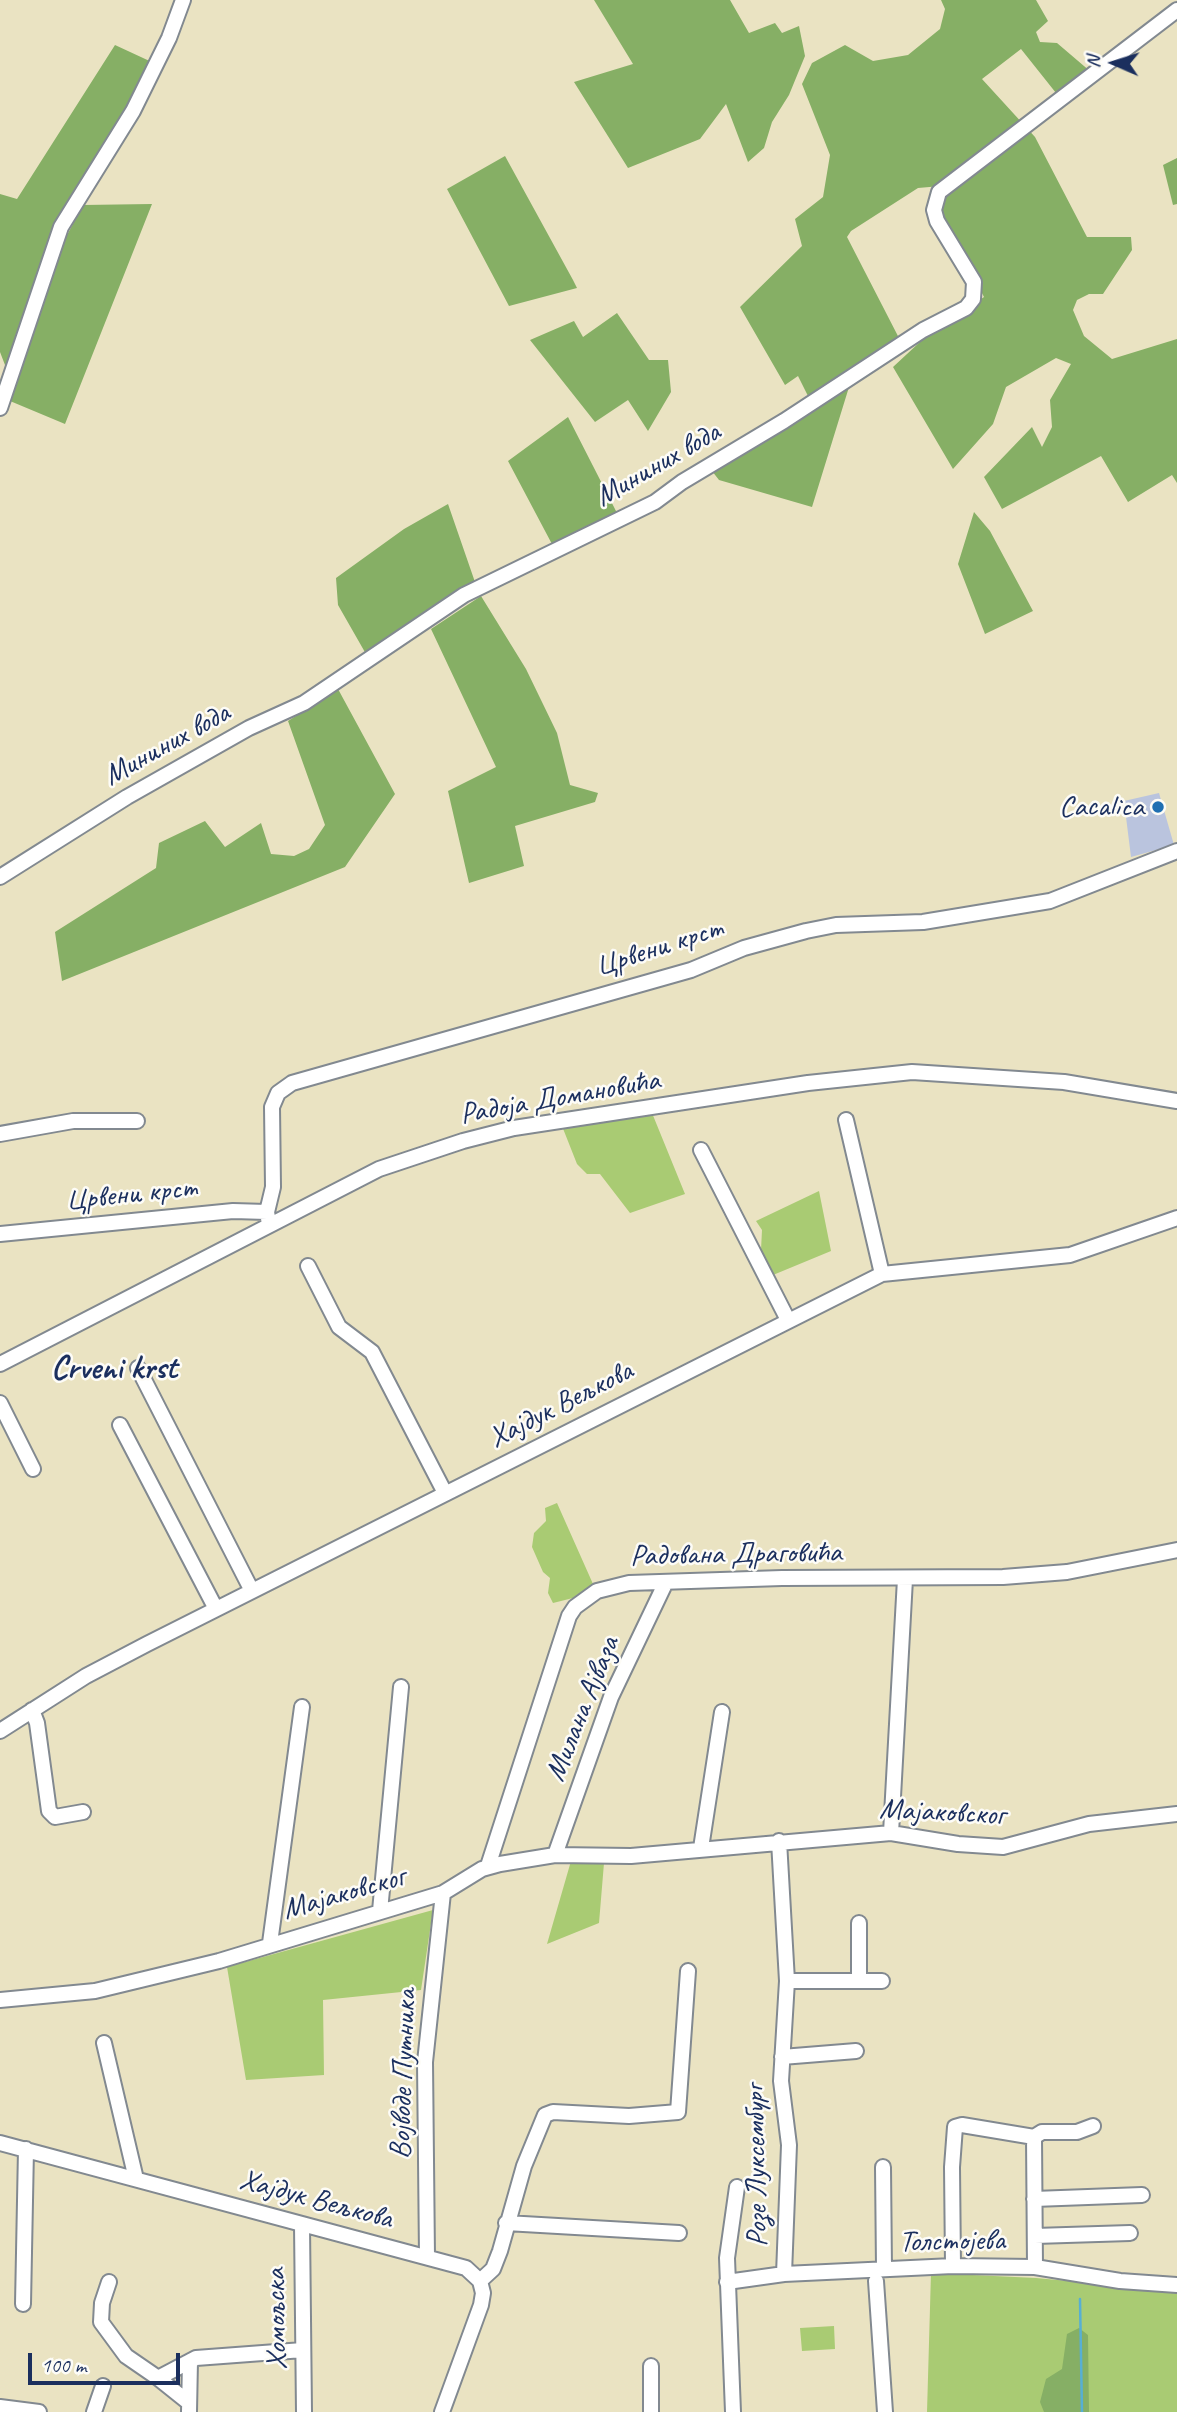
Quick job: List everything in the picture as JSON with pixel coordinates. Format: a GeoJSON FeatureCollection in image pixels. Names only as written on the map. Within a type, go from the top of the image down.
{"type":"FeatureCollection","features":[{"type":"Feature","properties":{"kind":"street"},"geometry":{"type":"LineString","coordinates":[[0,408],[61,227],[133,111],[169,38],[183,0]]}},
{"type":"Feature","properties":{"kind":"street","name":"Мининих вода"},"geometry":{"type":"LineString","coordinates":[[0,877],[127,797],[249,728],[304,704],[464,595],[655,502],[682,482],[784,422],[923,330],[966,308],[973,299],[974,282],[935,215],[936,197],[942,186],[1027,127],[1177,10]]}},
{"type":"Feature","properties":{"kind":"street","name":"Црвени крст"},"geometry":{"type":"LineString","coordinates":[[0,1234],[233,1211],[268,1218],[273,1186],[272,1107],[278,1093],[292,1083],[691,970],[744,948],[806,932],[836,925],[923,922],[1050,901],[1177,850]]}},
{"type":"Feature","properties":{"kind":"street","name":"Радоја Домановића"},"geometry":{"type":"LineString","coordinates":[[0,1364],[268,1218],[379,1169],[463,1141],[514,1128],[808,1083],[940,1072],[1028,1082],[1063,1082],[1177,1101]]}},
{"type":"Feature","properties":{"kind":"street"},"geometry":{"type":"LineString","coordinates":[[846,1120],[882,1274]]}},
{"type":"Feature","properties":{"kind":"street"},"geometry":{"type":"LineString","coordinates":[[0,1134],[73,1121],[137,1121]]}},
{"type":"Feature","properties":{"kind":"street"},"geometry":{"type":"LineString","coordinates":[[701,1150],[788,1320]]}},
{"type":"Feature","properties":{"kind":"street","name":"Хајдук Вељкова"},"geometry":{"type":"LineString","coordinates":[[0,1731],[86,1676],[882,1274],[1070,1255],[1177,1218]]}},
{"type":"Feature","properties":{"kind":"street"},"geometry":{"type":"LineString","coordinates":[[308,1266],[339,1326],[372,1352],[445,1493]]}},
{"type":"Feature","properties":{"kind":"street"},"geometry":{"type":"LineString","coordinates":[[138,1368],[252,1591]]}},
{"type":"Feature","properties":{"kind":"street"},"geometry":{"type":"LineString","coordinates":[[0,1404],[33,1469]]}},
{"type":"Feature","properties":{"kind":"street"},"geometry":{"type":"LineString","coordinates":[[120,1425],[216,1609]]}},
{"type":"Feature","properties":{"kind":"street","name":"Радована Драговића"},"geometry":{"type":"LineString","coordinates":[[488,1866],[569,1616],[581,1602],[608,1587],[629,1583],[665,1584],[782,1578],[1003,1577],[1067,1572],[1177,1550]]}},
{"type":"Feature","properties":{"kind":"street"},"geometry":{"type":"LineString","coordinates":[[891,1833],[905,1579]]}},
{"type":"Feature","properties":{"kind":"street","name":"Милана Ајваза"},"geometry":{"type":"LineString","coordinates":[[555,1855],[611,1697],[665,1584]]}},
{"type":"Feature","properties":{"kind":"street"},"geometry":{"type":"LineString","coordinates":[[380,1911],[401,1686]]}},
{"type":"Feature","properties":{"kind":"street"},"geometry":{"type":"LineString","coordinates":[[270,1943],[302,1707]]}},
{"type":"Feature","properties":{"kind":"street"},"geometry":{"type":"LineString","coordinates":[[32,1710],[37,1723],[50,1811],[55,1817],[83,1812]]}},
{"type":"Feature","properties":{"kind":"street"},"geometry":{"type":"LineString","coordinates":[[701,1848],[722,1712]]}},
{"type":"Feature","properties":{"kind":"street","name":"Мајаковског"},"geometry":{"type":"LineString","coordinates":[[0,2000],[95,1991],[219,1961],[270,1943],[443,1893],[488,1866],[555,1855],[631,1856],[891,1833],[958,1844],[1003,1847],[1088,1824],[1177,1814]]}},
{"type":"Feature","properties":{"kind":"street","name":"Розе Луксембург"},"geometry":{"type":"LineString","coordinates":[[779,1841],[788,1981],[781,2081],[789,2145],[784,2274]]}},
{"type":"Feature","properties":{"kind":"street","name":"Војводе Путника"},"geometry":{"type":"LineString","coordinates":[[428,2257],[425,2062],[443,1893]]}},
{"type":"Feature","properties":{"kind":"street"},"geometry":{"type":"LineString","coordinates":[[859,1923],[859,1980]]}},
{"type":"Feature","properties":{"kind":"street"},"geometry":{"type":"LineString","coordinates":[[442,2412],[481,2305],[483,2293],[480,2281],[493,2269],[524,2166],[549,2112],[629,2116],[678,2112],[688,1970]]}},
{"type":"Feature","properties":{"kind":"street"},"geometry":{"type":"LineString","coordinates":[[788,1981],[882,1980]]}},
{"type":"Feature","properties":{"kind":"street"},"geometry":{"type":"LineString","coordinates":[[104,2043],[136,2179]]}},
{"type":"Feature","properties":{"kind":"street","name":"Розе Луксембург"},"geometry":{"type":"LineString","coordinates":[[782,2057],[856,2051]]}},
{"type":"Feature","properties":{"kind":"street"},"geometry":{"type":"LineString","coordinates":[[953,2266],[952,2167],[955,2127],[962,2125],[1034,2137],[1042,2132],[1077,2132],[1094,2126]]}},
{"type":"Feature","properties":{"kind":"street"},"geometry":{"type":"LineString","coordinates":[[1034,2137],[1035,2267]]}},
{"type":"Feature","properties":{"kind":"street","name":"Хајдук Вељкова"},"geometry":{"type":"LineString","coordinates":[[0,2143],[428,2257],[466,2268],[480,2281]]}},
{"type":"Feature","properties":{"kind":"street"},"geometry":{"type":"LineString","coordinates":[[23,2304],[26,2149]]}},
{"type":"Feature","properties":{"kind":"street"},"geometry":{"type":"LineString","coordinates":[[883,2167],[880,2275],[885,2412]]}},
{"type":"Feature","properties":{"kind":"street"},"geometry":{"type":"LineString","coordinates":[[733,2412],[727,2282],[729,2234],[737,2187]]}},
{"type":"Feature","properties":{"kind":"street"},"geometry":{"type":"LineString","coordinates":[[1034,2199],[1142,2195]]}},
{"type":"Feature","properties":{"kind":"street"},"geometry":{"type":"LineString","coordinates":[[506,2223],[679,2233]]}},
{"type":"Feature","properties":{"kind":"street","name":"Хомољска"},"geometry":{"type":"LineString","coordinates":[[302,2225],[304,2412]]}},
{"type":"Feature","properties":{"kind":"street"},"geometry":{"type":"LineString","coordinates":[[1035,2236],[1130,2233]]}},
{"type":"Feature","properties":{"kind":"street","name":"Толстојева"},"geometry":{"type":"LineString","coordinates":[[727,2282],[784,2274],[880,2275],[953,2266],[1035,2267],[1120,2281],[1177,2285]]}},
{"type":"Feature","properties":{"kind":"street"},"geometry":{"type":"LineString","coordinates":[[109,2282],[102,2302],[101,2322],[126,2356],[158,2378],[188,2407]]}},
{"type":"Feature","properties":{"kind":"street"},"geometry":{"type":"LineString","coordinates":[[158,2378],[190,2361],[303,2350]]}},
{"type":"Feature","properties":{"kind":"street"},"geometry":{"type":"LineString","coordinates":[[188,2407],[190,2361]]}},
{"type":"Feature","properties":{"kind":"street"},"geometry":{"type":"LineString","coordinates":[[651,2366],[651,2412]]}},
{"type":"Feature","properties":{"kind":"street"},"geometry":{"type":"LineString","coordinates":[[94,2412],[103,2386]]}},
{"type":"Feature","properties":{"kind":"street"},"geometry":{"type":"LineString","coordinates":[[0,2407],[39,2412]]}},
{"type":"Feature","properties":{"kind":"shaded area"},"geometry":{"type":"Polygon","coordinates":[[[1159,793],[1174,845],[1131,857],[1124,801],[1159,793]]]}},
{"type":"Feature","properties":{"kind":"green space"},"geometry":{"type":"Polygon","coordinates":[[[594,0],[730,0],[749,33],[775,23],[782,33],[799,26],[805,56],[789,95],[772,122],[764,148],[748,162],[726,104],[700,139],[628,168],[574,82],[633,64],[594,0]]]}},
{"type":"Feature","properties":{"kind":"green space"},"geometry":{"type":"Polygon","coordinates":[[[941,0],[1036,0],[1048,21],[1036,32],[1040,42],[1057,43],[1091,72],[1060,98],[1021,49],[982,79],[1035,137],[1087,237],[1131,237],[1132,250],[1103,294],[1089,294],[1077,300],[1073,310],[1084,336],[1112,359],[1177,339],[1177,483],[1172,475],[1128,502],[1101,456],[1002,509],[984,477],[1032,427],[1042,447],[1052,427],[1050,400],[1071,364],[1056,358],[1006,387],[993,424],[953,469],[893,367],[921,341],[984,297],[941,213],[941,186],[918,188],[851,231],[847,237],[900,340],[810,400],[798,376],[785,385],[740,307],[802,246],[795,219],[823,197],[830,155],[802,84],[812,63],[845,45],[873,61],[908,55],[940,29],[945,9],[941,0]]]}},
{"type":"Feature","properties":{"kind":"green space"},"geometry":{"type":"Polygon","coordinates":[[[115,45],[156,64],[61,227],[10,378],[0,352],[0,194],[17,199],[115,45]]]}},
{"type":"Feature","properties":{"kind":"green space"},"geometry":{"type":"Polygon","coordinates":[[[505,156],[577,288],[509,306],[447,189],[505,156]]]}},
{"type":"Feature","properties":{"kind":"green space"},"geometry":{"type":"Polygon","coordinates":[[[1177,158],[1177,204],[1173,205],[1163,165],[1177,158]]]}},
{"type":"Feature","properties":{"kind":"green space"},"geometry":{"type":"Polygon","coordinates":[[[152,204],[65,424],[10,401],[66,237],[83,205],[152,204]]]}},
{"type":"Feature","properties":{"kind":"green space"},"geometry":{"type":"Polygon","coordinates":[[[617,313],[649,360],[668,360],[671,392],[648,431],[628,400],[595,422],[530,340],[574,321],[583,337],[617,313]]]}},
{"type":"Feature","properties":{"kind":"green space"},"geometry":{"type":"Polygon","coordinates":[[[849,387],[812,507],[719,480],[712,471],[849,387]]]}},
{"type":"Feature","properties":{"kind":"green space"},"geometry":{"type":"Polygon","coordinates":[[[568,417],[617,513],[553,546],[508,461],[568,417]]]}},
{"type":"Feature","properties":{"kind":"green space"},"geometry":{"type":"Polygon","coordinates":[[[448,504],[476,585],[366,654],[338,605],[336,578],[404,529],[448,504]]]}},
{"type":"Feature","properties":{"kind":"green space"},"geometry":{"type":"Polygon","coordinates":[[[974,512],[990,531],[1033,611],[985,634],[958,564],[974,512]]]}},
{"type":"Feature","properties":{"kind":"green space"},"geometry":{"type":"Polygon","coordinates":[[[481,596],[526,669],[557,733],[570,785],[598,793],[595,802],[515,826],[524,866],[469,883],[448,791],[496,767],[431,629],[481,596]]]}},
{"type":"Feature","properties":{"kind":"green space"},"geometry":{"type":"Polygon","coordinates":[[[338,689],[395,794],[345,867],[62,981],[55,932],[156,868],[159,843],[205,821],[225,847],[261,823],[271,854],[294,856],[309,849],[325,825],[288,721],[338,689]]]}},
{"type":"Feature","properties":{"kind":"green space"},"geometry":{"type":"Polygon","coordinates":[[[652,1113],[685,1194],[630,1213],[600,1174],[587,1174],[577,1164],[562,1126],[652,1113]]]}},
{"type":"Feature","properties":{"kind":"green space"},"geometry":{"type":"Polygon","coordinates":[[[819,1191],[831,1251],[773,1275],[761,1250],[762,1230],[756,1221],[819,1191]]]}},
{"type":"Feature","properties":{"kind":"green space"},"geometry":{"type":"Polygon","coordinates":[[[557,1503],[593,1584],[573,1598],[553,1603],[548,1593],[550,1578],[543,1572],[532,1547],[534,1533],[546,1521],[545,1508],[557,1503]]]}},
{"type":"Feature","properties":{"kind":"green space"},"geometry":{"type":"Polygon","coordinates":[[[571,1861],[604,1863],[599,1923],[547,1944],[571,1861]]]}},
{"type":"Feature","properties":{"kind":"green space"},"geometry":{"type":"Polygon","coordinates":[[[433,1910],[421,1990],[323,2000],[324,2075],[246,2080],[227,1967],[433,1910]]]}},
{"type":"Feature","properties":{"kind":"green space"},"geometry":{"type":"Polygon","coordinates":[[[931,2273],[1036,2278],[1177,2291],[1177,2412],[927,2412],[931,2273]]]}},
{"type":"Feature","properties":{"kind":"green space"},"geometry":{"type":"Polygon","coordinates":[[[834,2326],[835,2349],[802,2351],[800,2328],[834,2326]]]}},
{"type":"Feature","properties":{"kind":"green space"},"geometry":{"type":"Polygon","coordinates":[[[1079,2328],[1088,2335],[1089,2412],[1044,2412],[1040,2402],[1046,2379],[1062,2369],[1067,2334],[1079,2328]]]}},
{"type":"Feature","properties":{"kind":"waterway"},"geometry":{"type":"LineString","coordinates":[[1080,2299],[1082,2412]]}},
{"type":"Feature","properties":{"kind":"place","name":"Cacalica"},"geometry":{"type":"Point","coordinates":[1158,807]}},
{"type":"Feature","properties":{"kind":"district","name":"Crveni krst"},"geometry":{"type":"Point","coordinates":[114,1369]}}]}
